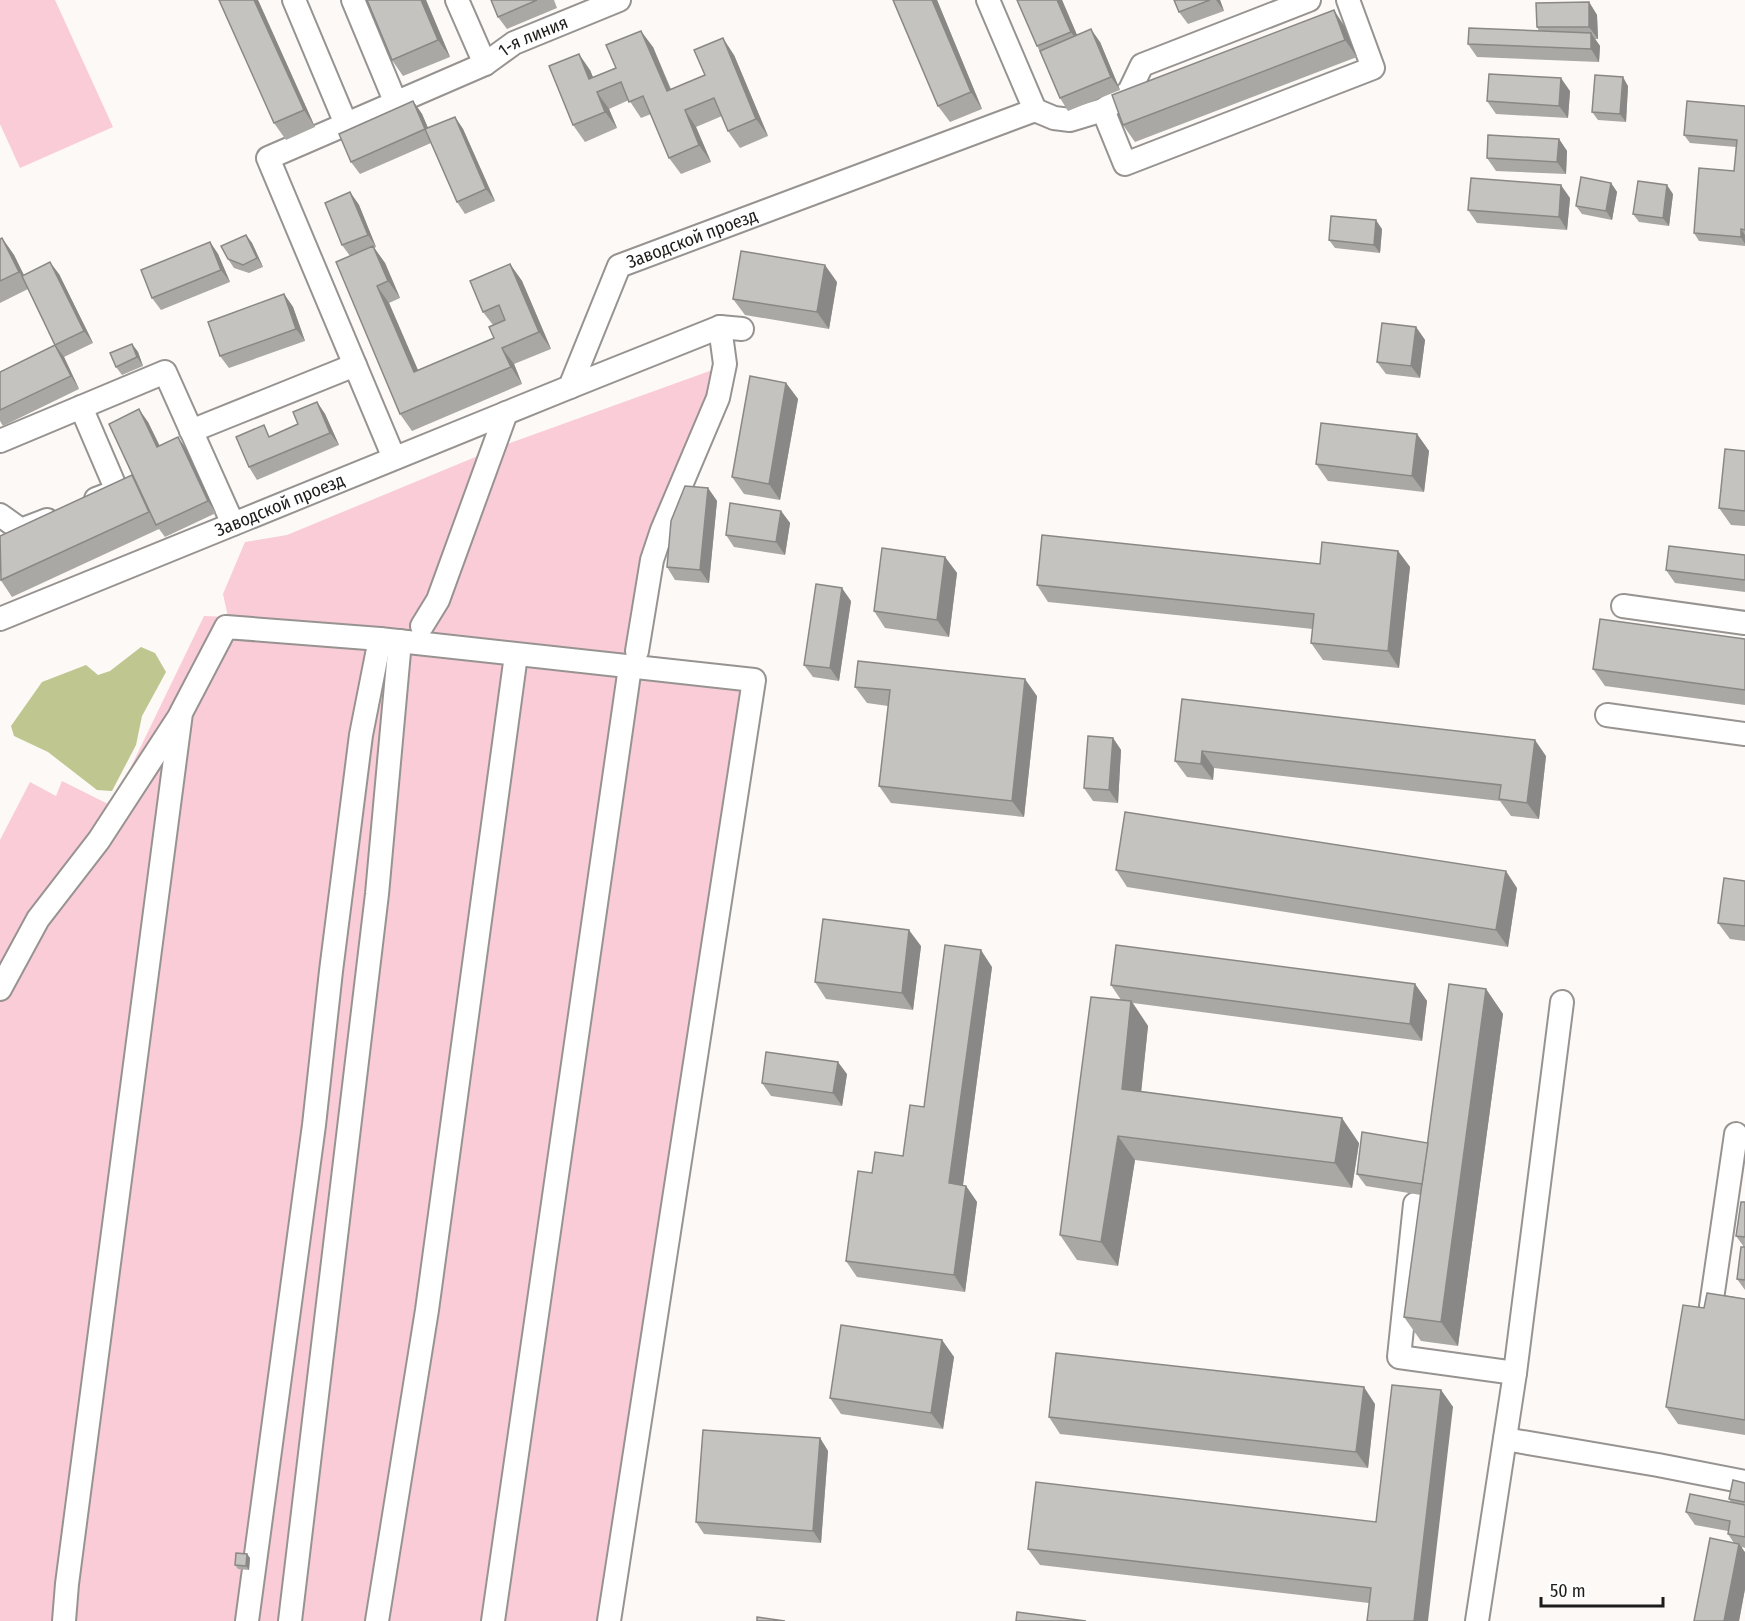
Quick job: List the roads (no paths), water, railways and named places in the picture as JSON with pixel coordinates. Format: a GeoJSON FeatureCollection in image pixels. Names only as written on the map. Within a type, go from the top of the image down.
{"type":"FeatureCollection","features":[{"type":"Feature","properties":{"kind":"street"},"geometry":{"type":"LineString","coordinates":[[294,0],[346,124]]}},
{"type":"Feature","properties":{"kind":"street"},"geometry":{"type":"LineString","coordinates":[[353,0],[395,102]]}},
{"type":"Feature","properties":{"kind":"street"},"geometry":{"type":"LineString","coordinates":[[457,0],[485,64]]}},
{"type":"Feature","properties":{"kind":"street","name":"1-я линия"},"geometry":{"type":"LineString","coordinates":[[355,365],[268,158],[485,64],[514,43],[619,0]]}},
{"type":"Feature","properties":{"kind":"street"},"geometry":{"type":"LineString","coordinates":[[988,0],[1035,111],[1054,118],[1070,120],[1103,110],[1129,92],[1142,65],[1309,0]]}},
{"type":"Feature","properties":{"kind":"street"},"geometry":{"type":"LineString","coordinates":[[1103,110],[1125,164],[1373,68],[1348,0]]}},
{"type":"Feature","properties":{"kind":"street","name":"Заводской проезд"},"geometry":{"type":"LineString","coordinates":[[0,620],[570,387],[619,266],[1035,111]]}},
{"type":"Feature","properties":{"kind":"street"},"geometry":{"type":"LineString","coordinates":[[493,1621],[634,659],[652,560],[662,530],[718,398],[731,328],[570,387]]}},
{"type":"Feature","properties":{"kind":"street"},"geometry":{"type":"LineString","coordinates":[[191,431],[355,365],[394,458]]}},
{"type":"Feature","properties":{"kind":"street"},"geometry":{"type":"LineString","coordinates":[[0,441],[165,372],[233,524]]}},
{"type":"Feature","properties":{"kind":"street"},"geometry":{"type":"LineString","coordinates":[[0,515],[21,530],[117,490],[81,407]]}},
{"type":"Feature","properties":{"kind":"street"},"geometry":{"type":"LineString","coordinates":[[422,626],[438,600],[506,413]]}},
{"type":"Feature","properties":{"kind":"street"},"geometry":{"type":"LineString","coordinates":[[1623,606],[1745,623]]}},
{"type":"Feature","properties":{"kind":"street"},"geometry":{"type":"LineString","coordinates":[[0,989],[38,919],[99,840],[181,713],[226,627],[390,640],[516,655],[634,659],[754,680],[609,1621]]}},
{"type":"Feature","properties":{"kind":"street"},"geometry":{"type":"LineString","coordinates":[[247,1621],[314,1125],[361,735],[390,640]]}},
{"type":"Feature","properties":{"kind":"street"},"geometry":{"type":"LineString","coordinates":[[290,1621],[377,894],[390,640]]}},
{"type":"Feature","properties":{"kind":"street"},"geometry":{"type":"LineString","coordinates":[[377,1621],[427,1310],[516,655]]}},
{"type":"Feature","properties":{"kind":"street"},"geometry":{"type":"LineString","coordinates":[[64,1621],[94,1370],[181,713]]}},
{"type":"Feature","properties":{"kind":"street"},"geometry":{"type":"LineString","coordinates":[[1607,715],[1745,734]]}},
{"type":"Feature","properties":{"kind":"street"},"geometry":{"type":"LineString","coordinates":[[1477,1621],[1515,1373],[1562,1002]]}},
{"type":"Feature","properties":{"kind":"street"},"geometry":{"type":"LineString","coordinates":[[1736,1134],[1711,1306],[1745,1312]]}},
{"type":"Feature","properties":{"kind":"street"},"geometry":{"type":"LineString","coordinates":[[1416,1204],[1399,1358],[1515,1373]]}},
{"type":"Feature","properties":{"kind":"street"},"geometry":{"type":"LineString","coordinates":[[1505,1440],[1745,1482]]}}]}
